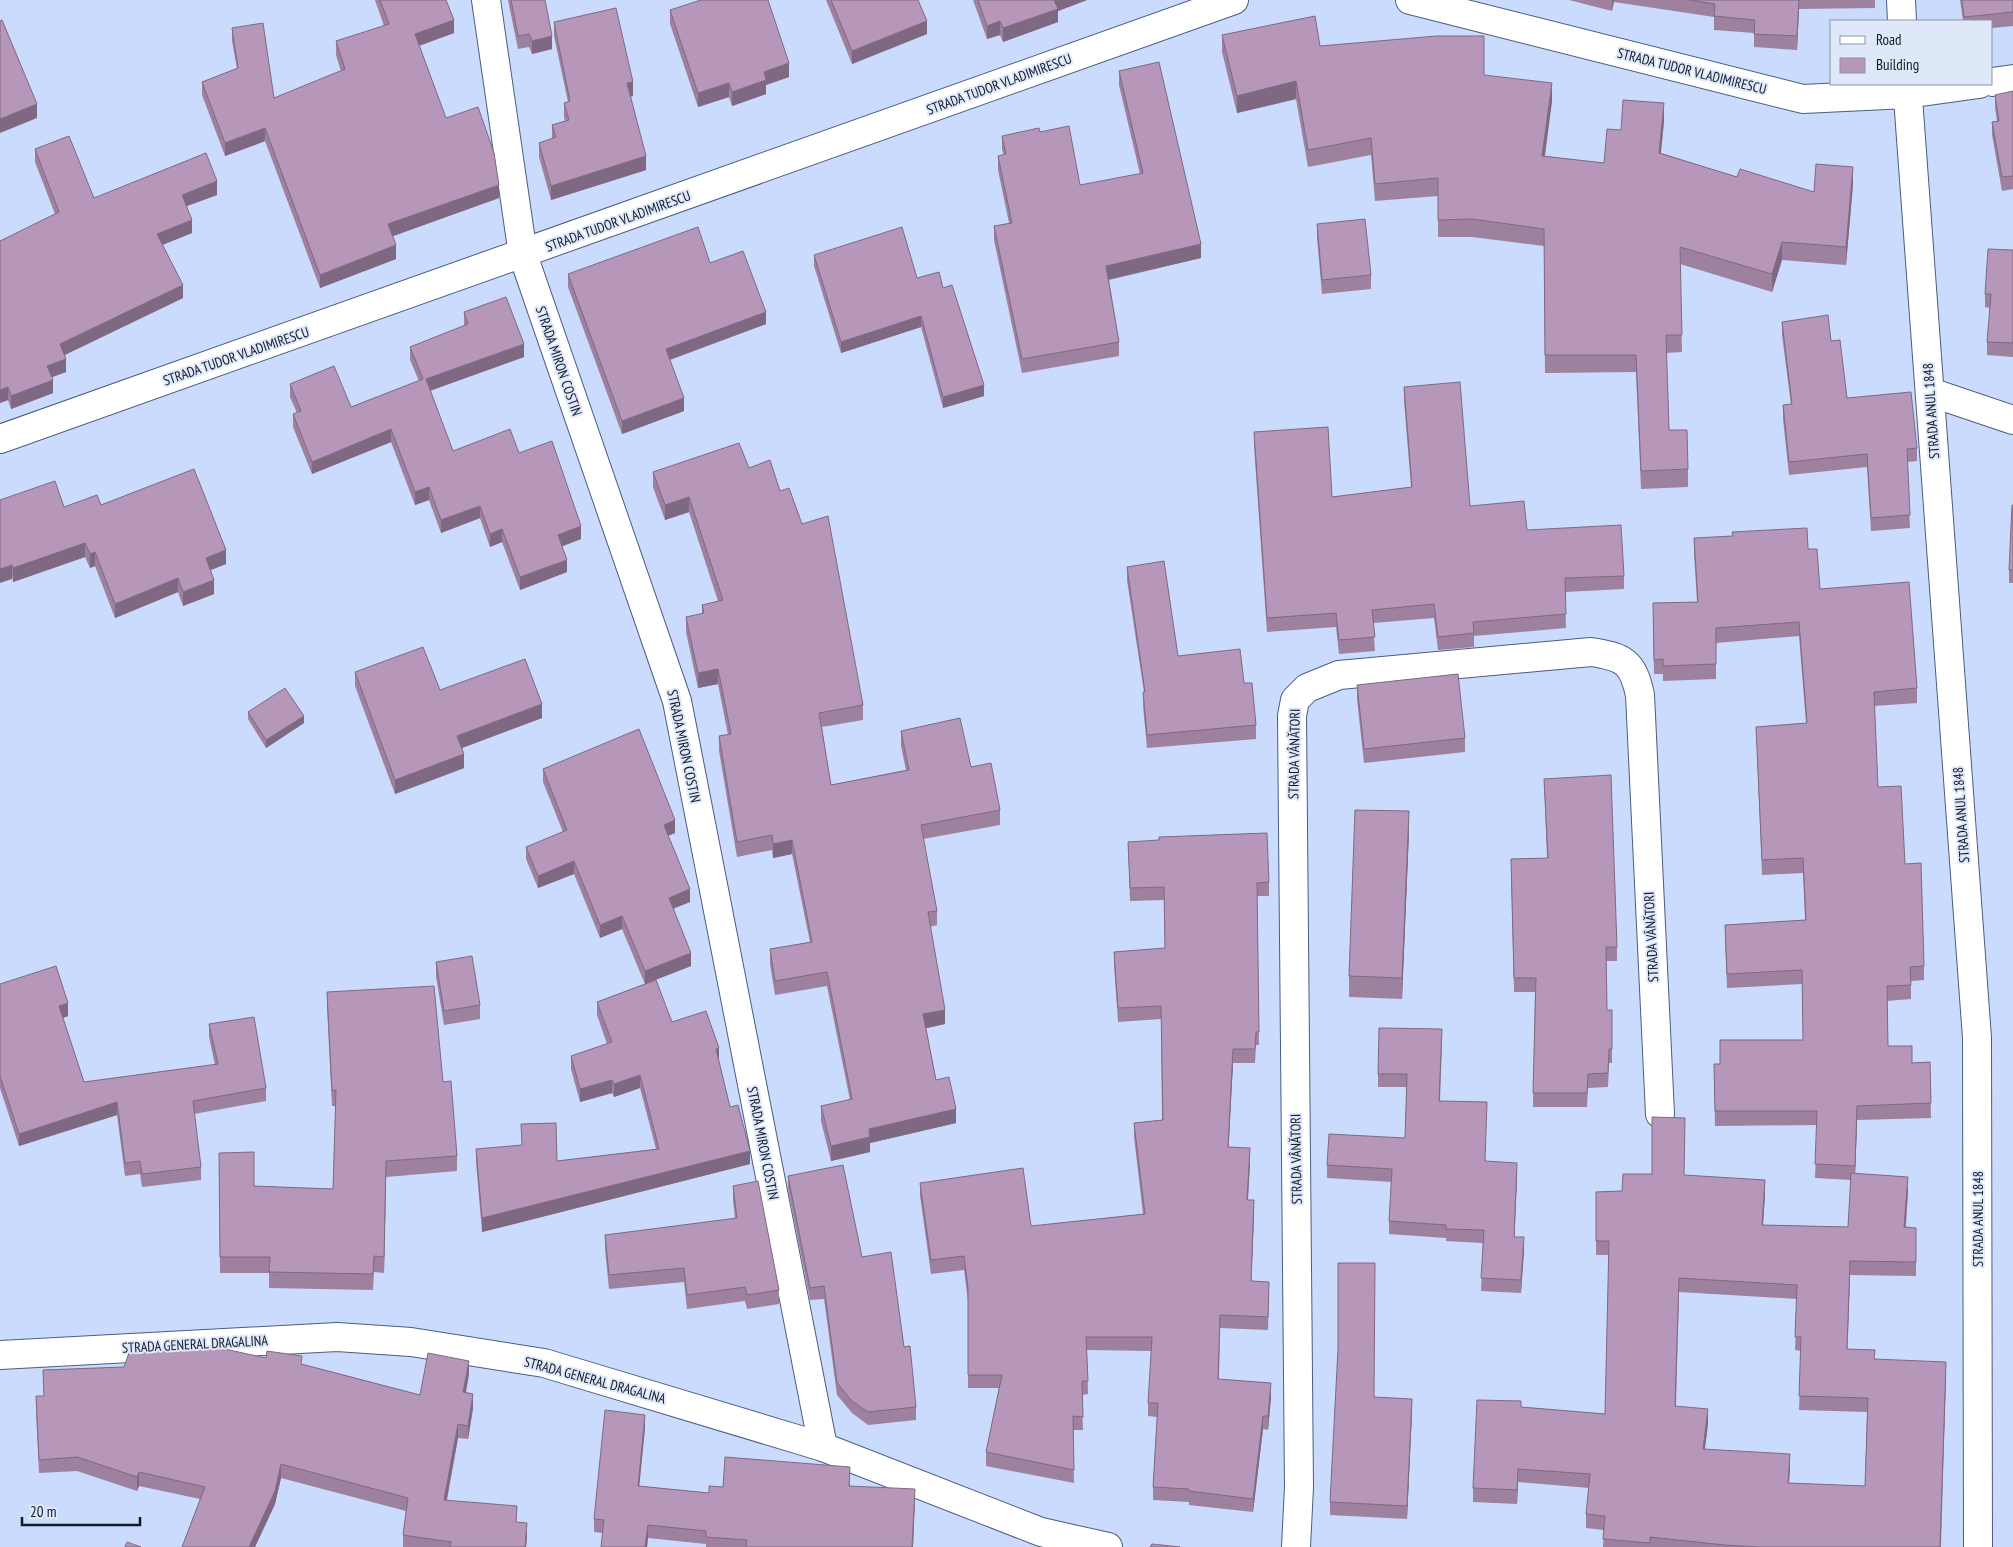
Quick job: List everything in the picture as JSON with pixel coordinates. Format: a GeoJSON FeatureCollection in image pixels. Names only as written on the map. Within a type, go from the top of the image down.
{"type":"FeatureCollection","features":[{"type":"Feature","properties":{"kind":"street","name":"STRADA MIRON COSTIN"},"geometry":{"type":"LineString","coordinates":[[486,0],[523,255],[677,701],[823,1447]]}},
{"type":"Feature","properties":{"kind":"street","name":"STRADA TUDOR VLADIMIRESCU"},"geometry":{"type":"LineString","coordinates":[[0,439],[523,255],[1234,0]]}},
{"type":"Feature","properties":{"kind":"street","name":"STRADA TUDOR VLADIMIRESCU"},"geometry":{"type":"LineString","coordinates":[[1410,0],[1804,99],[1965,85]]}},
{"type":"Feature","properties":{"kind":"street"},"geometry":{"type":"LineString","coordinates":[[1901,0],[1902,20]]}},
{"type":"Feature","properties":{"kind":"street"},"geometry":{"type":"LineString","coordinates":[[1993,82],[2013,79]]}},
{"type":"Feature","properties":{"kind":"street","name":"STRADA ANUL 1848"},"geometry":{"type":"LineString","coordinates":[[1907,89],[1977,1038],[1978,1547]]}},
{"type":"Feature","properties":{"kind":"street"},"geometry":{"type":"LineString","coordinates":[[1930,392],[2013,420]]}},
{"type":"Feature","properties":{"kind":"street","name":"STRADA VÂNĂTORI"},"geometry":{"type":"LineString","coordinates":[[1296,1547],[1299,1487],[1292,716],[1295,700],[1307,688],[1339,675],[1591,652],[1614,656],[1628,664],[1636,677],[1640,695],[1660,1114]]}},
{"type":"Feature","properties":{"kind":"street","name":"STRADA GENERAL DRAGALINA"},"geometry":{"type":"LineString","coordinates":[[0,1355],[337,1337],[411,1342],[544,1363],[823,1447],[1042,1540],[1108,1547]]}},
{"type":"Feature","properties":{"kind":"building"},"geometry":{"type":"Polygon","coordinates":[[[380,0],[446,0],[454,20],[415,34],[446,118],[478,107],[494,153],[499,185],[388,224],[396,245],[320,275],[265,128],[225,143],[202,82],[238,68],[232,28],[263,23],[274,98],[345,69],[336,41],[389,24],[380,0]]]}},
{"type":"Feature","properties":{"kind":"building"},"geometry":{"type":"Polygon","coordinates":[[[511,0],[545,0],[552,36],[532,41],[529,34],[518,36],[511,0]]]}},
{"type":"Feature","properties":{"kind":"building"},"geometry":{"type":"Polygon","coordinates":[[[701,0],[768,0],[789,63],[764,72],[766,80],[732,92],[729,83],[698,93],[670,10],[701,0]]]}},
{"type":"Feature","properties":{"kind":"building"},"geometry":{"type":"Polygon","coordinates":[[[831,0],[918,0],[927,21],[852,51],[831,0]]]}},
{"type":"Feature","properties":{"kind":"building"},"geometry":{"type":"Polygon","coordinates":[[[978,0],[1054,0],[1058,9],[1003,28],[1000,21],[987,26],[978,0]]]}},
{"type":"Feature","properties":{"kind":"building"},"geometry":{"type":"Polygon","coordinates":[[[1689,0],[1799,0],[1797,36],[1754,34],[1755,20],[1714,16],[1715,4],[1689,0]]]}},
{"type":"Feature","properties":{"kind":"building"},"geometry":{"type":"Polygon","coordinates":[[[1962,0],[2013,0],[2013,12],[1964,17],[1962,0]]]}},
{"type":"Feature","properties":{"kind":"building"},"geometry":{"type":"Polygon","coordinates":[[[616,8],[633,82],[627,83],[646,156],[551,186],[539,143],[556,137],[552,125],[569,120],[564,103],[570,101],[554,22],[616,8]]]}},
{"type":"Feature","properties":{"kind":"building"},"geometry":{"type":"Polygon","coordinates":[[[1315,16],[1320,46],[1437,36],[1484,36],[1484,75],[1552,83],[1542,156],[1604,163],[1607,129],[1621,130],[1623,100],[1664,103],[1659,153],[1737,177],[1740,169],[1814,192],[1816,164],[1853,167],[1846,247],[1782,242],[1772,274],[1680,247],[1682,335],[1666,335],[1669,430],[1687,430],[1688,469],[1641,471],[1636,355],[1545,355],[1544,229],[1472,219],[1438,220],[1438,178],[1375,184],[1371,138],[1308,150],[1296,81],[1237,96],[1222,35],[1315,16]]]}},
{"type":"Feature","properties":{"kind":"building"},"geometry":{"type":"Polygon","coordinates":[[[2,20],[37,104],[0,119],[0,21],[2,20]]]}},
{"type":"Feature","properties":{"kind":"building"},"geometry":{"type":"Polygon","coordinates":[[[1159,62],[1201,244],[1106,266],[1119,342],[1022,359],[994,226],[1012,223],[998,156],[1006,154],[1002,136],[1039,128],[1040,132],[1069,126],[1080,185],[1143,173],[1119,71],[1159,62]]]}},
{"type":"Feature","properties":{"kind":"building"},"geometry":{"type":"Polygon","coordinates":[[[2013,91],[2013,176],[2002,177],[1992,122],[1999,121],[1995,95],[2013,91]]]}},
{"type":"Feature","properties":{"kind":"building"},"geometry":{"type":"Polygon","coordinates":[[[69,136],[94,198],[206,153],[217,181],[182,195],[192,220],[157,234],[183,285],[60,344],[66,359],[47,366],[53,380],[11,396],[8,387],[0,390],[0,241],[59,212],[35,149],[69,136]]]}},
{"type":"Feature","properties":{"kind":"building"},"geometry":{"type":"Polygon","coordinates":[[[1365,219],[1371,275],[1322,280],[1317,224],[1365,219]]]}},
{"type":"Feature","properties":{"kind":"building"},"geometry":{"type":"Polygon","coordinates":[[[698,227],[710,263],[743,251],[766,312],[666,349],[684,398],[622,421],[568,274],[698,227]]]}},
{"type":"Feature","properties":{"kind":"building"},"geometry":{"type":"Polygon","coordinates":[[[902,227],[917,278],[939,272],[943,288],[952,285],[984,385],[943,397],[921,316],[841,342],[814,255],[902,227]]]}},
{"type":"Feature","properties":{"kind":"building"},"geometry":{"type":"Polygon","coordinates":[[[1988,249],[2013,250],[2013,343],[1987,342],[1991,294],[1985,294],[1988,249]]]}},
{"type":"Feature","properties":{"kind":"building"},"geometry":{"type":"Polygon","coordinates":[[[506,297],[524,344],[426,379],[453,451],[510,429],[519,453],[552,441],[581,526],[558,535],[567,560],[520,577],[502,529],[490,534],[480,506],[441,520],[429,487],[415,492],[391,429],[312,462],[293,414],[301,411],[290,384],[334,366],[351,407],[423,379],[410,347],[468,324],[464,312],[506,297]]]}},
{"type":"Feature","properties":{"kind":"building"},"geometry":{"type":"Polygon","coordinates":[[[1828,315],[1831,341],[1840,340],[1847,398],[1911,392],[1917,448],[1907,449],[1910,515],[1871,518],[1867,454],[1789,462],[1783,405],[1792,404],[1782,322],[1828,315]]]}},
{"type":"Feature","properties":{"kind":"building"},"geometry":{"type":"Polygon","coordinates":[[[1460,382],[1470,506],[1524,501],[1527,530],[1621,525],[1624,576],[1565,578],[1566,614],[1473,622],[1474,633],[1438,637],[1434,604],[1372,610],[1375,637],[1339,640],[1336,613],[1267,618],[1254,432],[1328,427],[1332,497],[1412,487],[1404,387],[1460,382]]]}},
{"type":"Feature","properties":{"kind":"building"},"geometry":{"type":"Polygon","coordinates":[[[739,443],[749,468],[770,460],[780,491],[789,488],[802,524],[828,516],[863,705],[819,713],[831,785],[909,770],[901,731],[960,718],[971,767],[991,763],[1000,810],[921,825],[937,911],[928,912],[945,1010],[923,1014],[936,1080],[949,1077],[956,1109],[869,1129],[870,1137],[831,1146],[821,1106],[852,1099],[827,972],[775,981],[770,949],[812,942],[792,840],[773,844],[772,835],[737,842],[719,736],[731,734],[718,669],[698,673],[686,617],[704,613],[702,605],[723,600],[689,497],[665,505],[653,472],[739,443]]]}},
{"type":"Feature","properties":{"kind":"building"},"geometry":{"type":"Polygon","coordinates":[[[194,469],[226,550],[206,558],[214,580],[183,592],[178,578],[115,604],[95,552],[90,554],[85,543],[13,568],[12,565],[0,569],[0,500],[55,481],[64,507],[97,495],[101,505],[194,469]]]}},
{"type":"Feature","properties":{"kind":"building"},"geometry":{"type":"Polygon","coordinates":[[[2012,505],[2013,570],[2009,570],[2012,505]]]}},
{"type":"Feature","properties":{"kind":"building"},"geometry":{"type":"Polygon","coordinates":[[[1807,528],[1808,549],[1817,549],[1820,589],[1909,582],[1917,688],[1874,692],[1878,787],[1901,786],[1905,864],[1921,863],[1924,966],[1910,967],[1911,985],[1887,986],[1888,1046],[1912,1046],[1912,1063],[1930,1062],[1931,1103],[1857,1106],[1855,1166],[1815,1164],[1817,1111],[1715,1111],[1714,1064],[1720,1064],[1720,1040],[1803,1040],[1802,970],[1727,974],[1725,925],[1806,920],[1803,858],[1762,860],[1756,727],[1807,723],[1799,622],[1716,628],[1716,664],[1663,666],[1663,659],[1654,660],[1653,603],[1698,602],[1694,538],[1733,536],[1732,532],[1807,528]]]}},
{"type":"Feature","properties":{"kind":"building"},"geometry":{"type":"Polygon","coordinates":[[[1164,561],[1178,656],[1240,649],[1244,683],[1252,683],[1256,725],[1147,735],[1143,692],[1145,692],[1127,567],[1164,561]]]}},
{"type":"Feature","properties":{"kind":"building"},"geometry":{"type":"Polygon","coordinates":[[[423,647],[440,690],[525,659],[542,704],[457,736],[464,754],[395,780],[355,672],[423,647]]]}},
{"type":"Feature","properties":{"kind":"building"},"geometry":{"type":"Polygon","coordinates":[[[1458,674],[1465,738],[1364,749],[1357,685],[1458,674]]]}},
{"type":"Feature","properties":{"kind":"building"},"geometry":{"type":"Polygon","coordinates":[[[285,688],[304,716],[266,740],[248,712],[285,688]]]}},
{"type":"Feature","properties":{"kind":"building"},"geometry":{"type":"Polygon","coordinates":[[[639,729],[675,820],[664,825],[690,889],[669,898],[691,953],[645,971],[622,916],[600,925],[574,861],[538,876],[526,847],[567,830],[543,769],[639,729]]]}},
{"type":"Feature","properties":{"kind":"building"},"geometry":{"type":"Polygon","coordinates":[[[1611,775],[1617,947],[1606,947],[1607,1010],[1612,1010],[1612,1049],[1609,1049],[1608,1073],[1588,1074],[1587,1093],[1533,1093],[1536,978],[1514,978],[1511,859],[1548,858],[1544,779],[1611,775]]]}},
{"type":"Feature","properties":{"kind":"building"},"geometry":{"type":"Polygon","coordinates":[[[1355,810],[1409,811],[1402,978],[1349,976],[1355,810]]]}},
{"type":"Feature","properties":{"kind":"building"},"geometry":{"type":"Polygon","coordinates":[[[1267,833],[1269,882],[1257,883],[1259,1032],[1256,1032],[1255,1049],[1233,1049],[1228,1147],[1250,1148],[1247,1200],[1254,1200],[1251,1281],[1269,1282],[1268,1317],[1220,1315],[1218,1379],[1271,1383],[1268,1416],[1263,1416],[1253,1499],[1189,1491],[1189,1489],[1153,1487],[1158,1403],[1148,1403],[1152,1337],[1086,1337],[1088,1381],[1082,1381],[1083,1417],[1073,1416],[1074,1470],[986,1452],[1002,1375],[968,1375],[968,1288],[964,1256],[931,1260],[920,1183],[1023,1168],[1031,1226],[1145,1214],[1134,1123],[1163,1120],[1161,1006],[1118,1008],[1114,952],[1165,948],[1164,887],[1130,888],[1128,842],[1159,840],[1159,837],[1267,833]]]}},
{"type":"Feature","properties":{"kind":"building"},"geometry":{"type":"Polygon","coordinates":[[[472,956],[480,1005],[444,1011],[436,962],[472,956]]]}},
{"type":"Feature","properties":{"kind":"building"},"geometry":{"type":"Polygon","coordinates":[[[56,966],[68,1003],[59,1006],[84,1082],[218,1064],[209,1024],[254,1017],[266,1088],[193,1101],[201,1167],[142,1174],[140,1161],[125,1163],[117,1102],[19,1134],[0,1076],[0,984],[56,966]]]}},
{"type":"Feature","properties":{"kind":"building"},"geometry":{"type":"Polygon","coordinates":[[[656,980],[672,1022],[706,1011],[719,1048],[716,1049],[730,1107],[738,1105],[750,1151],[482,1218],[476,1149],[522,1145],[521,1124],[556,1123],[557,1161],[659,1149],[640,1075],[614,1084],[612,1080],[580,1089],[571,1056],[612,1042],[597,1002],[656,980]]]}},
{"type":"Feature","properties":{"kind":"building"},"geometry":{"type":"Polygon","coordinates":[[[434,986],[443,1082],[451,1081],[457,1156],[386,1161],[384,1257],[374,1256],[373,1274],[269,1272],[270,1257],[220,1257],[219,1153],[254,1152],[254,1186],[333,1189],[336,1090],[332,1091],[327,992],[434,986]]]}},
{"type":"Feature","properties":{"kind":"building"},"geometry":{"type":"Polygon","coordinates":[[[1379,1028],[1442,1029],[1439,1101],[1487,1102],[1485,1161],[1517,1163],[1514,1237],[1524,1237],[1521,1280],[1481,1278],[1484,1230],[1446,1229],[1446,1225],[1389,1221],[1392,1169],[1327,1165],[1329,1134],[1405,1138],[1407,1074],[1378,1074],[1379,1028]]]}},
{"type":"Feature","properties":{"kind":"building"},"geometry":{"type":"Polygon","coordinates":[[[1652,1117],[1685,1118],[1684,1175],[1765,1180],[1762,1225],[1848,1227],[1851,1173],[1908,1177],[1904,1227],[1916,1228],[1916,1262],[1850,1261],[1847,1349],[1875,1350],[1874,1359],[1946,1362],[1940,1547],[1759,1547],[1650,1537],[1650,1543],[1603,1539],[1605,1516],[1586,1514],[1590,1474],[1518,1469],[1517,1490],[1473,1488],[1477,1400],[1521,1401],[1521,1407],[1605,1414],[1609,1241],[1596,1241],[1596,1192],[1622,1191],[1623,1174],[1652,1174],[1652,1117]],[[1679,1278],[1675,1406],[1708,1409],[1703,1449],[1790,1454],[1788,1483],[1865,1486],[1868,1398],[1799,1396],[1801,1337],[1795,1337],[1797,1285],[1679,1278]]]}},
{"type":"Feature","properties":{"kind":"building"},"geometry":{"type":"Polygon","coordinates":[[[843,1165],[862,1257],[891,1252],[904,1347],[910,1346],[916,1407],[868,1412],[852,1401],[837,1383],[824,1286],[810,1288],[788,1176],[843,1165]]]}},
{"type":"Feature","properties":{"kind":"building"},"geometry":{"type":"Polygon","coordinates":[[[758,1181],[779,1290],[747,1295],[745,1287],[687,1295],[684,1268],[609,1275],[605,1235],[737,1218],[733,1186],[758,1181]]]}},
{"type":"Feature","properties":{"kind":"building"},"geometry":{"type":"Polygon","coordinates":[[[1338,1263],[1375,1263],[1374,1397],[1412,1399],[1407,1506],[1330,1502],[1338,1349],[1338,1263]]]}},
{"type":"Feature","properties":{"kind":"building"},"geometry":{"type":"Polygon","coordinates":[[[211,1346],[266,1358],[267,1351],[302,1356],[301,1364],[420,1395],[428,1353],[469,1361],[463,1392],[473,1394],[468,1426],[458,1424],[444,1500],[517,1506],[516,1522],[527,1523],[525,1547],[450,1547],[451,1542],[403,1535],[408,1498],[281,1464],[275,1491],[249,1547],[182,1547],[205,1487],[139,1472],[137,1477],[77,1457],[39,1460],[36,1396],[44,1396],[43,1370],[124,1367],[130,1350],[211,1346]]]}},
{"type":"Feature","properties":{"kind":"building"},"geometry":{"type":"Polygon","coordinates":[[[605,1410],[645,1415],[638,1486],[709,1493],[709,1486],[723,1487],[725,1457],[850,1467],[849,1486],[915,1489],[912,1547],[746,1547],[747,1540],[706,1537],[706,1531],[648,1525],[645,1547],[601,1547],[604,1520],[594,1519],[605,1410]]]}},
{"type":"Feature","properties":{"kind":"building"},"geometry":{"type":"Polygon","coordinates":[[[127,1542],[141,1547],[125,1547],[127,1542]]]}},
{"type":"Feature","properties":{"kind":"building"},"geometry":{"type":"Polygon","coordinates":[[[1152,1544],[1180,1547],[1150,1547],[1152,1544]]]}}]}
